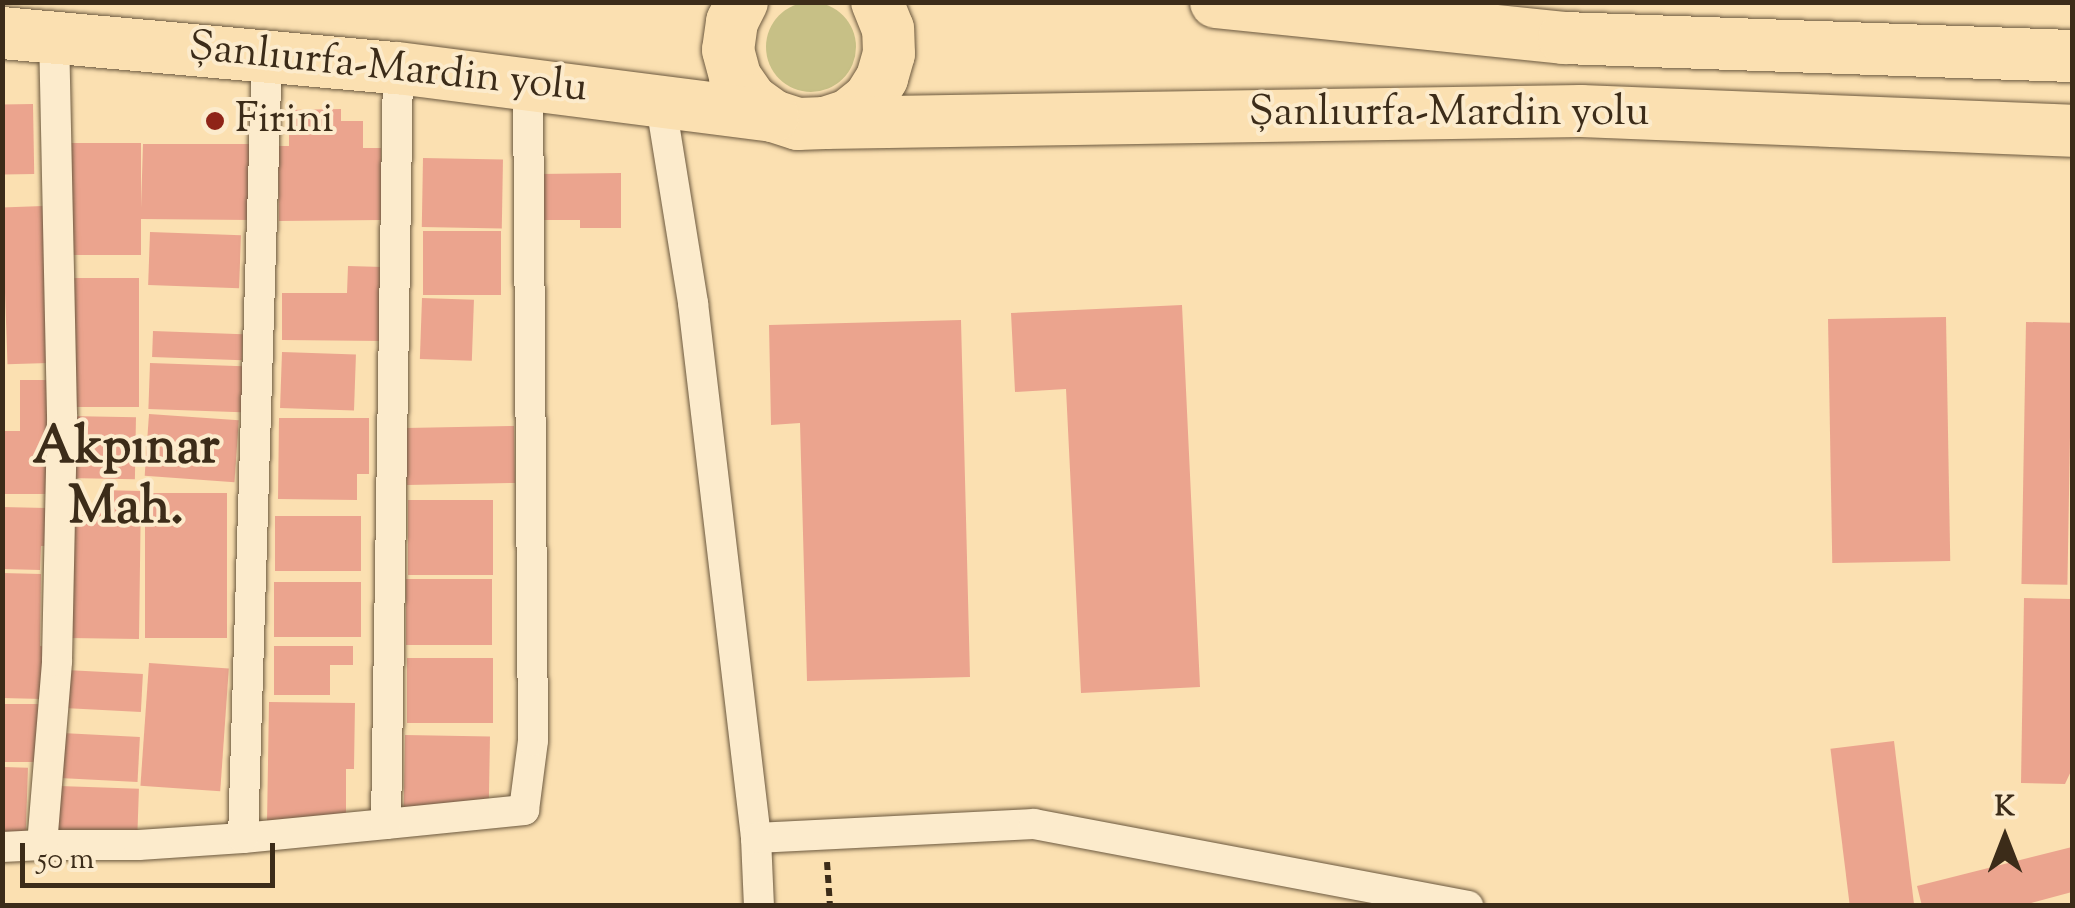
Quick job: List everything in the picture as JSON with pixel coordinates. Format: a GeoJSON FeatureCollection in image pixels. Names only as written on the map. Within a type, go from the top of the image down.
{"type":"FeatureCollection","features":[{"type":"Feature","properties":{"kind":"highway"},"geometry":{"type":"LineString","coordinates":[[742,2],[732,22],[728,50],[735,76],[751,100],[773,116]]}},
{"type":"Feature","properties":{"kind":"highway"},"geometry":{"type":"LineString","coordinates":[[825,123],[848,115],[868,99],[882,78],[889,54],[888,29],[877,2]]}},
{"type":"Feature","properties":{"kind":"highway","name":"Şanlıurfa-Mardin yolu"},"geometry":{"type":"LineString","coordinates":[[1216,2],[1564,38],[2072,56]]}},
{"type":"Feature","properties":{"kind":"highway","name":"Şanlıurfa-Mardin yolu"},"geometry":{"type":"LineString","coordinates":[[2,33],[398,68],[660,99],[773,116],[798,124],[1580,111],[2072,132]]}},
{"type":"Feature","properties":{"kind":"street"},"geometry":{"type":"LineString","coordinates":[[42,846],[57,661],[62,415],[54,35]]}},
{"type":"Feature","properties":{"kind":"street"},"geometry":{"type":"LineString","coordinates":[[243,838],[267,54]]}},
{"type":"Feature","properties":{"kind":"street"},"geometry":{"type":"LineString","coordinates":[[386,824],[398,68]]}},
{"type":"Feature","properties":{"kind":"street"},"geometry":{"type":"LineString","coordinates":[[2,847],[139,846],[524,810],[532,742],[528,83]]}},
{"type":"Feature","properties":{"kind":"street"},"geometry":{"type":"LineString","coordinates":[[660,99],[693,304],[756,838],[759,906]]}},
{"type":"Feature","properties":{"kind":"street"},"geometry":{"type":"LineString","coordinates":[[756,838],[1034,824],[1468,906]]}},
{"type":"Feature","properties":{"kind":"path"},"geometry":{"type":"LineString","coordinates":[[826,835],[830,906]]}},
{"type":"Feature","properties":{"kind":"shaded area"},"geometry":{"type":"Polygon","coordinates":[[[811,2],[828,5],[843,15],[853,30],[853,64],[843,79],[828,89],[811,92],[794,89],[779,79],[769,64],[766,47],[769,30],[779,15],[794,5],[811,2]]]}},
{"type":"Feature","properties":{"kind":"building"},"geometry":{"type":"Polygon","coordinates":[[[33,104],[34,174],[3,175],[2,105],[33,104]]]}},
{"type":"Feature","properties":{"kind":"building"},"geometry":{"type":"Polygon","coordinates":[[[341,109],[341,121],[363,121],[363,148],[381,148],[381,220],[279,221],[278,146],[289,146],[289,110],[341,109]]]}},
{"type":"Feature","properties":{"kind":"building"},"geometry":{"type":"Polygon","coordinates":[[[69,143],[141,143],[141,208],[143,144],[250,144],[250,220],[141,219],[141,255],[69,255],[69,143]]]}},
{"type":"Feature","properties":{"kind":"building"},"geometry":{"type":"Polygon","coordinates":[[[423,158],[503,159],[502,228],[422,227],[423,158]]]}},
{"type":"Feature","properties":{"kind":"building"},"geometry":{"type":"Polygon","coordinates":[[[621,173],[621,228],[580,228],[580,220],[538,220],[538,174],[621,173]]]}},
{"type":"Feature","properties":{"kind":"building"},"geometry":{"type":"Polygon","coordinates":[[[43,206],[48,363],[8,364],[2,207],[43,206]]]}},
{"type":"Feature","properties":{"kind":"building"},"geometry":{"type":"Polygon","coordinates":[[[423,231],[501,231],[501,295],[423,295],[423,231]]]}},
{"type":"Feature","properties":{"kind":"building"},"geometry":{"type":"Polygon","coordinates":[[[150,232],[241,235],[239,288],[148,285],[150,232]]]}},
{"type":"Feature","properties":{"kind":"building"},"geometry":{"type":"Polygon","coordinates":[[[348,266],[383,267],[383,341],[282,340],[282,293],[347,293],[348,266]]]}},
{"type":"Feature","properties":{"kind":"building"},"geometry":{"type":"Polygon","coordinates":[[[67,278],[139,278],[139,407],[67,407],[67,278]]]}},
{"type":"Feature","properties":{"kind":"building"},"geometry":{"type":"Polygon","coordinates":[[[422,298],[474,300],[472,361],[420,359],[422,298]]]}},
{"type":"Feature","properties":{"kind":"building"},"geometry":{"type":"Polygon","coordinates":[[[1182,305],[1200,687],[1081,693],[1066,389],[1015,392],[1011,313],[1182,305]]]}},
{"type":"Feature","properties":{"kind":"building"},"geometry":{"type":"Polygon","coordinates":[[[1946,317],[1950,561],[1832,563],[1828,319],[1946,317]]]}},
{"type":"Feature","properties":{"kind":"building"},"geometry":{"type":"Polygon","coordinates":[[[961,320],[970,677],[807,681],[800,423],[771,425],[769,325],[961,320]]]}},
{"type":"Feature","properties":{"kind":"building"},"geometry":{"type":"Polygon","coordinates":[[[2026,322],[2072,323],[2067,585],[2021,584],[2026,322]]]}},
{"type":"Feature","properties":{"kind":"building"},"geometry":{"type":"Polygon","coordinates":[[[153,331],[243,334],[242,360],[152,357],[153,331]]]}},
{"type":"Feature","properties":{"kind":"building"},"geometry":{"type":"Polygon","coordinates":[[[282,352],[356,355],[354,411],[280,408],[282,352]]]}},
{"type":"Feature","properties":{"kind":"building"},"geometry":{"type":"Polygon","coordinates":[[[150,363],[243,366],[241,412],[148,409],[150,363]]]}},
{"type":"Feature","properties":{"kind":"building"},"geometry":{"type":"Polygon","coordinates":[[[20,380],[53,380],[53,494],[2,494],[2,431],[20,431],[20,380]]]}},
{"type":"Feature","properties":{"kind":"building"},"geometry":{"type":"Polygon","coordinates":[[[149,414],[239,420],[234,482],[145,476],[149,414]]]}},
{"type":"Feature","properties":{"kind":"building"},"geometry":{"type":"Polygon","coordinates":[[[68,416],[136,417],[135,479],[67,478],[68,416]]]}},
{"type":"Feature","properties":{"kind":"building"},"geometry":{"type":"Polygon","coordinates":[[[279,418],[369,418],[369,474],[357,474],[357,500],[278,499],[279,418]]]}},
{"type":"Feature","properties":{"kind":"building"},"geometry":{"type":"Polygon","coordinates":[[[514,426],[515,483],[407,485],[406,428],[514,426]]]}},
{"type":"Feature","properties":{"kind":"building"},"geometry":{"type":"Polygon","coordinates":[[[100,490],[141,491],[139,639],[70,638],[71,513],[100,513],[100,490]]]}},
{"type":"Feature","properties":{"kind":"building"},"geometry":{"type":"Polygon","coordinates":[[[145,493],[227,493],[227,638],[145,638],[145,493]]]}},
{"type":"Feature","properties":{"kind":"building"},"geometry":{"type":"Polygon","coordinates":[[[408,500],[493,500],[493,575],[408,575],[408,500]]]}},
{"type":"Feature","properties":{"kind":"building"},"geometry":{"type":"Polygon","coordinates":[[[2,507],[46,508],[52,546],[41,546],[40,570],[2,569],[2,507]]]}},
{"type":"Feature","properties":{"kind":"building"},"geometry":{"type":"Polygon","coordinates":[[[275,516],[361,516],[361,571],[275,571],[275,516]]]}},
{"type":"Feature","properties":{"kind":"building"},"geometry":{"type":"Polygon","coordinates":[[[2,573],[41,574],[40,646],[50,647],[43,699],[2,698],[2,573]]]}},
{"type":"Feature","properties":{"kind":"building"},"geometry":{"type":"Polygon","coordinates":[[[406,579],[492,579],[492,645],[406,645],[406,579]]]}},
{"type":"Feature","properties":{"kind":"building"},"geometry":{"type":"Polygon","coordinates":[[[274,582],[361,582],[361,637],[274,637],[274,582]]]}},
{"type":"Feature","properties":{"kind":"building"},"geometry":{"type":"Polygon","coordinates":[[[2024,598],[2072,599],[2072,769],[2065,784],[2021,783],[2024,598]]]}},
{"type":"Feature","properties":{"kind":"building"},"geometry":{"type":"Polygon","coordinates":[[[274,646],[353,646],[353,665],[330,665],[330,695],[274,695],[274,646]]]}},
{"type":"Feature","properties":{"kind":"building"},"geometry":{"type":"Polygon","coordinates":[[[407,658],[493,658],[493,723],[407,723],[407,658]]]}},
{"type":"Feature","properties":{"kind":"building"},"geometry":{"type":"Polygon","coordinates":[[[149,663],[229,669],[220,791],[140,786],[149,663]]]}},
{"type":"Feature","properties":{"kind":"building"},"geometry":{"type":"Polygon","coordinates":[[[66,670],[143,674],[141,712],[64,708],[66,670]]]}},
{"type":"Feature","properties":{"kind":"building"},"geometry":{"type":"Polygon","coordinates":[[[269,702],[355,703],[354,769],[346,769],[346,824],[267,823],[269,702]]]}},
{"type":"Feature","properties":{"kind":"building"},"geometry":{"type":"Polygon","coordinates":[[[2,704],[40,704],[40,762],[2,762],[2,704]]]}},
{"type":"Feature","properties":{"kind":"building"},"geometry":{"type":"Polygon","coordinates":[[[62,733],[140,737],[138,782],[60,778],[62,733]]]}},
{"type":"Feature","properties":{"kind":"building"},"geometry":{"type":"Polygon","coordinates":[[[405,735],[490,736],[489,808],[404,807],[405,735]]]}},
{"type":"Feature","properties":{"kind":"building"},"geometry":{"type":"Polygon","coordinates":[[[1894,741],[1914,906],[1850,906],[1830,749],[1894,741]]]}},
{"type":"Feature","properties":{"kind":"building"},"geometry":{"type":"Polygon","coordinates":[[[3,767],[28,768],[26,837],[2,836],[3,767]]]}},
{"type":"Feature","properties":{"kind":"building"},"geometry":{"type":"Polygon","coordinates":[[[59,786],[139,789],[137,842],[57,839],[59,786]]]}},
{"type":"Feature","properties":{"kind":"building"},"geometry":{"type":"Polygon","coordinates":[[[2072,847],[2072,892],[2020,906],[1922,906],[1917,886],[2072,847]]]}},
{"type":"Feature","properties":{"kind":"place","name":"Firini"},"geometry":{"type":"Point","coordinates":[215,121]}},
{"type":"Feature","properties":{"kind":"district","name":"Akpınar Mah."},"geometry":{"type":"Point","coordinates":[126,480]}}]}
